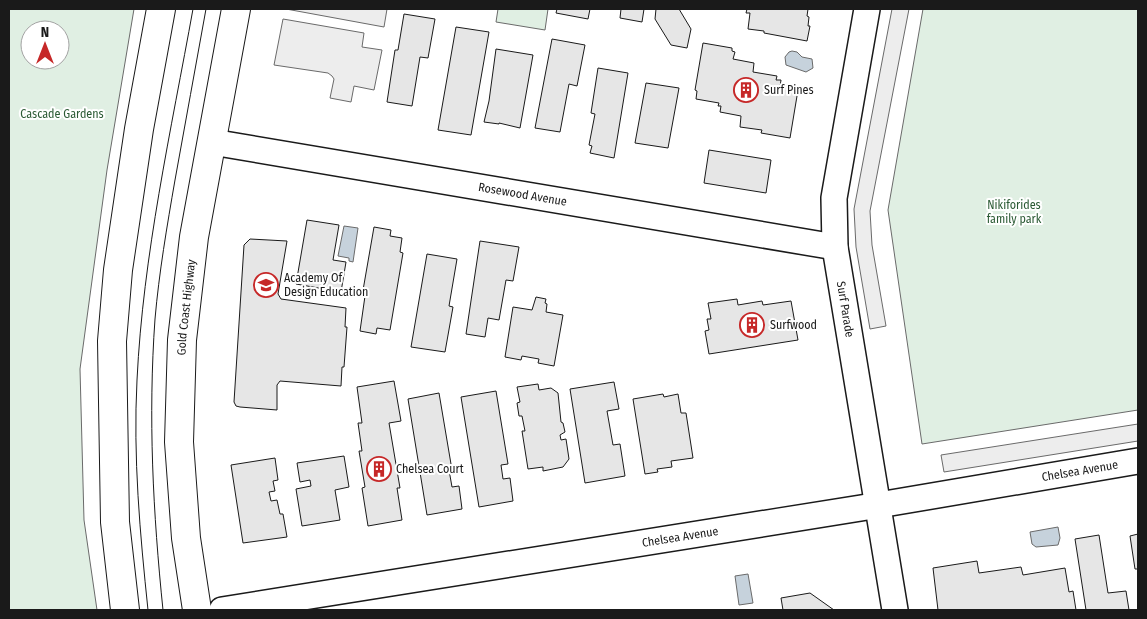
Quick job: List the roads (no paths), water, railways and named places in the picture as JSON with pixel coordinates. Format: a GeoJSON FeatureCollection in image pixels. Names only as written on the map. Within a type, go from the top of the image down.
{"type":"FeatureCollection","features":[{"type":"Feature","properties":{"kind":"highway"},"geometry":{"type":"LineString","coordinates":[[125,610],[115,522],[112,341],[118,270],[137,138],[161,9]]}},
{"type":"Feature","properties":{"kind":"highway","name":"Gold Coast Highway"},"geometry":{"type":"LineString","coordinates":[[197,610],[186,538],[179,442],[182,340],[194,237],[236,9]]}},
{"type":"Feature","properties":{"kind":"street","name":"Surf Parade"},"geometry":{"type":"LineString","coordinates":[[867,9],[834,198],[835,247],[895,610]]}},
{"type":"Feature","properties":{"kind":"street","name":"Rosewood Avenue"},"geometry":{"type":"LineString","coordinates":[[212,142],[835,247]]}},
{"type":"Feature","properties":{"kind":"street","name":"Chelsea Avenue"},"geometry":{"type":"LineString","coordinates":[[222,610],[878,505],[1138,461]]}},
{"type":"Feature","properties":{"kind":"tram line"},"geometry":{"type":"LineString","coordinates":[[148,610],[140,524],[136,438],[140,333],[159,193],[193,9]]}},
{"type":"Feature","properties":{"kind":"tram line"},"geometry":{"type":"LineString","coordinates":[[163,610],[157,537],[152,429],[155,319],[169,215],[206,9]]}},
{"type":"Feature","properties":{"kind":"place","name":"Surf Pines"},"geometry":{"type":"Point","coordinates":[746,90]}},
{"type":"Feature","properties":{"kind":"place","name":"Academy Of Design Education"},"geometry":{"type":"Point","coordinates":[266,285]}},
{"type":"Feature","properties":{"kind":"place","name":"Surfwood"},"geometry":{"type":"Point","coordinates":[752,325]}},
{"type":"Feature","properties":{"kind":"place","name":"Chelsea Court"},"geometry":{"type":"Point","coordinates":[379,469]}},
{"type":"Feature","properties":{"kind":"park label","name":"Cascade Gardens"},"geometry":{"type":"Point","coordinates":[62,114]}},
{"type":"Feature","properties":{"kind":"park label","name":"Nikiforides family park"},"geometry":{"type":"Point","coordinates":[1014,212]}}]}
